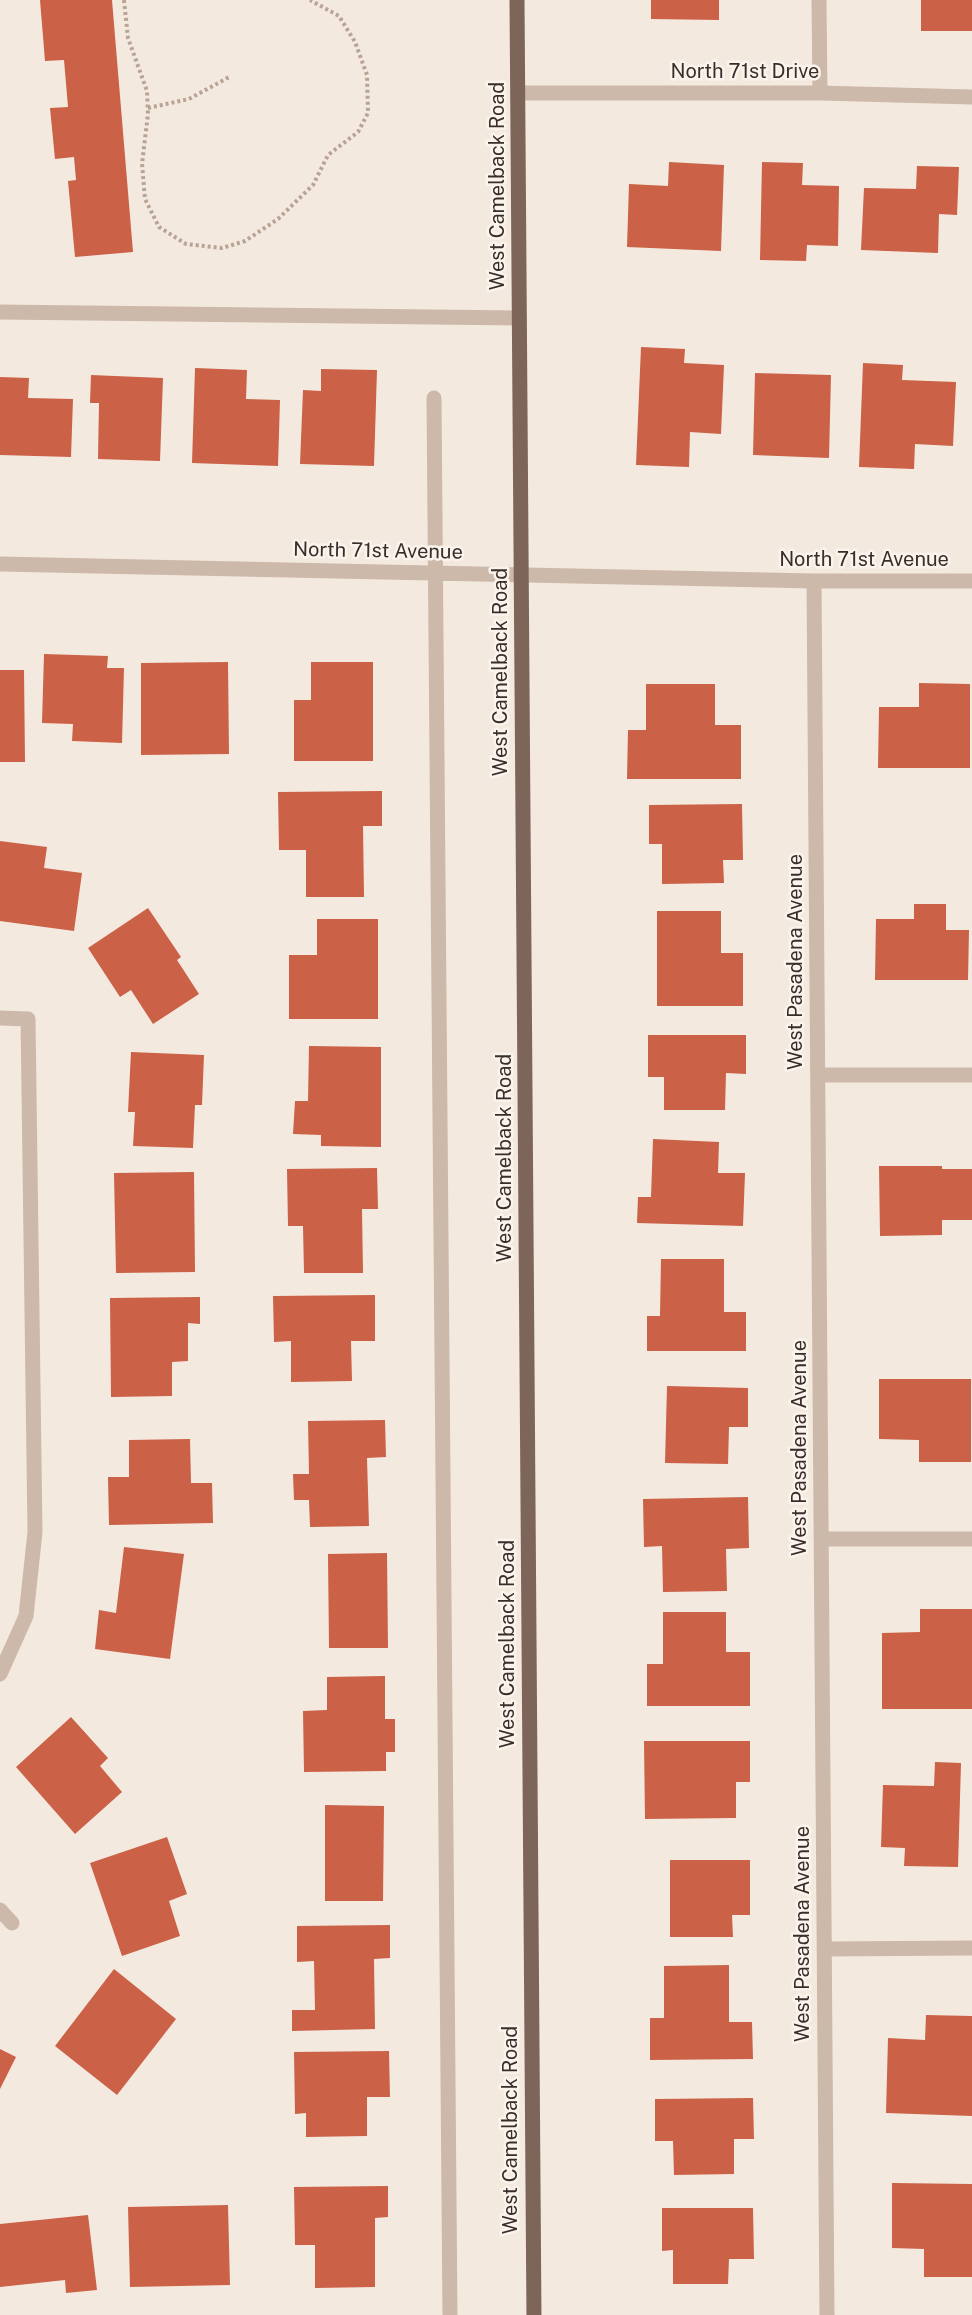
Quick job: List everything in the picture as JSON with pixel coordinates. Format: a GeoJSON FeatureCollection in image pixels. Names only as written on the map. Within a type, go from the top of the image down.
{"type":"FeatureCollection","features":[{"type":"Feature","properties":{"kind":"main road","name":"West Camelback Road"},"geometry":{"type":"LineString","coordinates":[[518,0],[534,2315]]}},
{"type":"Feature","properties":{"kind":"street"},"geometry":{"type":"LineString","coordinates":[[819,0],[820,93]]}},
{"type":"Feature","properties":{"kind":"street","name":"North 71st Drive"},"geometry":{"type":"LineString","coordinates":[[518,93],[820,93],[972,97]]}},
{"type":"Feature","properties":{"kind":"street"},"geometry":{"type":"LineString","coordinates":[[0,312],[519,318]]}},
{"type":"Feature","properties":{"kind":"street"},"geometry":{"type":"LineString","coordinates":[[434,398],[450,2315]]}},
{"type":"Feature","properties":{"kind":"street","name":"North 71st Avenue"},"geometry":{"type":"LineString","coordinates":[[0,564],[814,581],[972,581]]}},
{"type":"Feature","properties":{"kind":"street","name":"West Pasadena Avenue"},"geometry":{"type":"LineString","coordinates":[[814,581],[827,2315]]}},
{"type":"Feature","properties":{"kind":"street"},"geometry":{"type":"LineString","coordinates":[[0,1018],[28,1019],[35,1532],[26,1616],[0,1674]]}},
{"type":"Feature","properties":{"kind":"street"},"geometry":{"type":"LineString","coordinates":[[818,1075],[972,1075]]}},
{"type":"Feature","properties":{"kind":"street"},"geometry":{"type":"LineString","coordinates":[[821,1539],[972,1539]]}},
{"type":"Feature","properties":{"kind":"street"},"geometry":{"type":"LineString","coordinates":[[0,1910],[12,1923]]}},
{"type":"Feature","properties":{"kind":"street"},"geometry":{"type":"LineString","coordinates":[[824,1949],[972,1948]]}},
{"type":"Feature","properties":{"kind":"path"},"geometry":{"type":"LineString","coordinates":[[124,0],[128,39],[147,91],[148,108],[142,164],[145,199],[159,227],[186,244],[222,248],[245,241],[278,219],[313,185],[328,155],[358,132],[368,113],[367,75],[356,42],[339,16],[310,0]]}},
{"type":"Feature","properties":{"kind":"path"},"geometry":{"type":"LineString","coordinates":[[148,108],[189,99],[231,76]]}},
{"type":"Feature","properties":{"kind":"building"},"geometry":{"type":"Polygon","coordinates":[[[40,0],[112,0],[133,252],[75,257],[68,181],[76,180],[74,157],[55,159],[50,108],[68,107],[64,60],[45,61],[40,0]]]}},
{"type":"Feature","properties":{"kind":"building"},"geometry":{"type":"Polygon","coordinates":[[[651,0],[719,0],[719,20],[651,19],[651,0]]]}},
{"type":"Feature","properties":{"kind":"building"},"geometry":{"type":"Polygon","coordinates":[[[921,0],[972,0],[972,31],[921,31],[921,0]]]}},
{"type":"Feature","properties":{"kind":"building"},"geometry":{"type":"Polygon","coordinates":[[[669,162],[724,165],[721,251],[627,247],[629,184],[668,186],[669,162]]]}},
{"type":"Feature","properties":{"kind":"building"},"geometry":{"type":"Polygon","coordinates":[[[762,162],[803,163],[802,185],[839,186],[838,246],[807,245],[806,261],[760,260],[762,162]]]}},
{"type":"Feature","properties":{"kind":"building"},"geometry":{"type":"Polygon","coordinates":[[[917,166],[959,167],[957,215],[939,214],[938,253],[861,250],[864,188],[916,189],[917,166]]]}},
{"type":"Feature","properties":{"kind":"building"},"geometry":{"type":"Polygon","coordinates":[[[641,347],[685,349],[684,363],[724,365],[721,434],[690,432],[689,467],[636,465],[641,347]]]}},
{"type":"Feature","properties":{"kind":"building"},"geometry":{"type":"Polygon","coordinates":[[[863,363],[903,365],[902,380],[956,382],[953,446],[915,444],[914,469],[859,467],[863,363]]]}},
{"type":"Feature","properties":{"kind":"building"},"geometry":{"type":"Polygon","coordinates":[[[195,368],[247,370],[246,399],[280,400],[278,466],[192,463],[195,368]]]}},
{"type":"Feature","properties":{"kind":"building"},"geometry":{"type":"Polygon","coordinates":[[[321,369],[377,370],[374,466],[300,464],[303,390],[321,391],[321,369]]]}},
{"type":"Feature","properties":{"kind":"building"},"geometry":{"type":"Polygon","coordinates":[[[755,373],[831,375],[829,458],[753,455],[755,373]]]}},
{"type":"Feature","properties":{"kind":"building"},"geometry":{"type":"Polygon","coordinates":[[[91,375],[163,378],[160,461],[98,459],[99,403],[90,403],[91,375]]]}},
{"type":"Feature","properties":{"kind":"building"},"geometry":{"type":"Polygon","coordinates":[[[0,377],[29,378],[28,398],[73,399],[71,457],[0,455],[0,377]]]}},
{"type":"Feature","properties":{"kind":"building"},"geometry":{"type":"Polygon","coordinates":[[[44,654],[108,656],[107,668],[124,668],[122,743],[72,741],[73,724],[42,723],[44,654]]]}},
{"type":"Feature","properties":{"kind":"building"},"geometry":{"type":"Polygon","coordinates":[[[228,662],[229,754],[141,755],[141,663],[228,662]]]}},
{"type":"Feature","properties":{"kind":"building"},"geometry":{"type":"Polygon","coordinates":[[[311,662],[373,662],[373,761],[294,761],[294,700],[311,700],[311,662]]]}},
{"type":"Feature","properties":{"kind":"building"},"geometry":{"type":"Polygon","coordinates":[[[0,670],[24,670],[25,762],[0,762],[0,670]]]}},
{"type":"Feature","properties":{"kind":"building"},"geometry":{"type":"Polygon","coordinates":[[[919,683],[970,684],[970,768],[878,768],[879,707],[919,707],[919,683]]]}},
{"type":"Feature","properties":{"kind":"building"},"geometry":{"type":"Polygon","coordinates":[[[646,684],[715,684],[715,725],[741,725],[741,779],[627,779],[628,730],[646,730],[646,684]]]}},
{"type":"Feature","properties":{"kind":"building"},"geometry":{"type":"Polygon","coordinates":[[[382,791],[382,826],[363,826],[364,897],[306,897],[306,850],[279,850],[278,792],[382,791]]]}},
{"type":"Feature","properties":{"kind":"building"},"geometry":{"type":"Polygon","coordinates":[[[742,804],[743,860],[723,860],[724,883],[662,884],[662,844],[649,844],[649,805],[742,804]]]}},
{"type":"Feature","properties":{"kind":"building"},"geometry":{"type":"Polygon","coordinates":[[[0,841],[47,847],[44,868],[82,873],[74,931],[0,921],[0,841]]]}},
{"type":"Feature","properties":{"kind":"building"},"geometry":{"type":"Polygon","coordinates":[[[914,904],[946,904],[946,930],[969,930],[968,980],[875,980],[876,919],[914,919],[914,904]]]}},
{"type":"Feature","properties":{"kind":"building"},"geometry":{"type":"Polygon","coordinates":[[[148,908],[181,957],[177,960],[199,994],[153,1024],[131,990],[120,997],[88,948],[148,908]]]}},
{"type":"Feature","properties":{"kind":"building"},"geometry":{"type":"Polygon","coordinates":[[[657,911],[721,911],[721,953],[743,953],[743,1006],[657,1006],[657,911]]]}},
{"type":"Feature","properties":{"kind":"building"},"geometry":{"type":"Polygon","coordinates":[[[317,919],[378,919],[378,1019],[289,1019],[289,955],[317,955],[317,919]]]}},
{"type":"Feature","properties":{"kind":"building"},"geometry":{"type":"Polygon","coordinates":[[[648,1035],[746,1035],[746,1074],[726,1073],[725,1110],[664,1110],[664,1077],[648,1077],[648,1035]]]}},
{"type":"Feature","properties":{"kind":"building"},"geometry":{"type":"Polygon","coordinates":[[[309,1046],[381,1047],[381,1147],[321,1146],[321,1135],[293,1134],[295,1101],[308,1101],[309,1046]]]}},
{"type":"Feature","properties":{"kind":"building"},"geometry":{"type":"Polygon","coordinates":[[[131,1052],[204,1055],[202,1105],[195,1105],[193,1148],[133,1146],[135,1112],[128,1112],[131,1052]]]}},
{"type":"Feature","properties":{"kind":"building"},"geometry":{"type":"Polygon","coordinates":[[[653,1139],[719,1142],[718,1173],[745,1173],[743,1226],[637,1223],[638,1197],[651,1197],[653,1139]]]}},
{"type":"Feature","properties":{"kind":"building"},"geometry":{"type":"Polygon","coordinates":[[[879,1166],[942,1166],[942,1169],[972,1169],[972,1220],[942,1220],[942,1235],[880,1236],[879,1166]]]}},
{"type":"Feature","properties":{"kind":"building"},"geometry":{"type":"Polygon","coordinates":[[[377,1168],[378,1209],[362,1209],[363,1273],[304,1273],[303,1226],[288,1226],[287,1169],[377,1168]]]}},
{"type":"Feature","properties":{"kind":"building"},"geometry":{"type":"Polygon","coordinates":[[[194,1172],[195,1272],[116,1273],[114,1173],[194,1172]]]}},
{"type":"Feature","properties":{"kind":"building"},"geometry":{"type":"Polygon","coordinates":[[[661,1259],[724,1259],[724,1312],[746,1312],[746,1351],[647,1351],[647,1316],[660,1316],[661,1259]]]}},
{"type":"Feature","properties":{"kind":"building"},"geometry":{"type":"Polygon","coordinates":[[[375,1295],[375,1341],[351,1341],[352,1381],[291,1382],[291,1341],[274,1342],[273,1296],[375,1295]]]}},
{"type":"Feature","properties":{"kind":"building"},"geometry":{"type":"Polygon","coordinates":[[[200,1297],[200,1324],[188,1323],[188,1361],[172,1362],[172,1396],[111,1397],[110,1298],[200,1297]]]}},
{"type":"Feature","properties":{"kind":"building"},"geometry":{"type":"Polygon","coordinates":[[[879,1379],[971,1379],[971,1462],[919,1462],[919,1440],[879,1439],[879,1379]]]}},
{"type":"Feature","properties":{"kind":"building"},"geometry":{"type":"Polygon","coordinates":[[[667,1386],[748,1388],[748,1427],[729,1427],[728,1464],[665,1463],[667,1386]]]}},
{"type":"Feature","properties":{"kind":"building"},"geometry":{"type":"Polygon","coordinates":[[[385,1420],[386,1457],[367,1458],[369,1526],[310,1527],[309,1500],[294,1500],[293,1474],[309,1474],[308,1421],[385,1420]]]}},
{"type":"Feature","properties":{"kind":"building"},"geometry":{"type":"Polygon","coordinates":[[[190,1439],[191,1483],[212,1483],[213,1523],[109,1525],[108,1477],[129,1477],[129,1440],[190,1439]]]}},
{"type":"Feature","properties":{"kind":"building"},"geometry":{"type":"Polygon","coordinates":[[[748,1497],[749,1548],[726,1549],[727,1591],[663,1592],[662,1546],[644,1547],[643,1499],[748,1497]]]}},
{"type":"Feature","properties":{"kind":"building"},"geometry":{"type":"Polygon","coordinates":[[[124,1547],[184,1554],[170,1659],[95,1649],[99,1610],[116,1613],[124,1547]]]}},
{"type":"Feature","properties":{"kind":"building"},"geometry":{"type":"Polygon","coordinates":[[[387,1553],[388,1648],[329,1648],[328,1554],[387,1553]]]}},
{"type":"Feature","properties":{"kind":"building"},"geometry":{"type":"Polygon","coordinates":[[[920,1609],[972,1609],[972,1709],[882,1709],[882,1633],[920,1632],[920,1609]]]}},
{"type":"Feature","properties":{"kind":"building"},"geometry":{"type":"Polygon","coordinates":[[[663,1612],[726,1612],[726,1652],[750,1652],[750,1706],[647,1706],[647,1664],[663,1664],[663,1612]]]}},
{"type":"Feature","properties":{"kind":"building"},"geometry":{"type":"Polygon","coordinates":[[[385,1676],[385,1719],[395,1719],[395,1752],[386,1752],[386,1771],[304,1772],[303,1711],[327,1710],[327,1677],[385,1676]]]}},
{"type":"Feature","properties":{"kind":"building"},"geometry":{"type":"Polygon","coordinates":[[[71,1717],[108,1758],[100,1766],[122,1792],[75,1834],[16,1767],[71,1717]]]}},
{"type":"Feature","properties":{"kind":"building"},"geometry":{"type":"Polygon","coordinates":[[[644,1741],[750,1741],[750,1782],[736,1782],[736,1818],[645,1819],[644,1741]]]}},
{"type":"Feature","properties":{"kind":"building"},"geometry":{"type":"Polygon","coordinates":[[[935,1762],[961,1763],[958,1867],[904,1866],[905,1848],[881,1847],[883,1785],[934,1786],[935,1762]]]}},
{"type":"Feature","properties":{"kind":"building"},"geometry":{"type":"Polygon","coordinates":[[[325,1805],[384,1806],[383,1901],[325,1901],[325,1805]]]}},
{"type":"Feature","properties":{"kind":"building"},"geometry":{"type":"Polygon","coordinates":[[[167,1837],[187,1894],[169,1901],[180,1936],[122,1956],[90,1863],[167,1837]]]}},
{"type":"Feature","properties":{"kind":"building"},"geometry":{"type":"Polygon","coordinates":[[[670,1860],[750,1860],[750,1915],[732,1915],[733,1937],[670,1937],[670,1860]]]}},
{"type":"Feature","properties":{"kind":"building"},"geometry":{"type":"Polygon","coordinates":[[[390,1925],[390,1958],[374,1959],[375,2029],[292,2031],[292,2010],[315,2010],[314,1961],[297,1962],[297,1926],[390,1925]]]}},
{"type":"Feature","properties":{"kind":"building"},"geometry":{"type":"Polygon","coordinates":[[[729,1965],[729,2022],[752,2022],[753,2059],[650,2060],[650,2018],[664,2018],[664,1966],[729,1965]]]}},
{"type":"Feature","properties":{"kind":"building"},"geometry":{"type":"Polygon","coordinates":[[[114,1969],[176,2019],[117,2095],[55,2046],[114,1969]]]}},
{"type":"Feature","properties":{"kind":"building"},"geometry":{"type":"Polygon","coordinates":[[[926,2015],[972,2016],[972,2116],[886,2113],[888,2038],[925,2040],[926,2015]]]}},
{"type":"Feature","properties":{"kind":"building"},"geometry":{"type":"Polygon","coordinates":[[[0,2049],[16,2057],[0,2089],[0,2049]]]}},
{"type":"Feature","properties":{"kind":"building"},"geometry":{"type":"Polygon","coordinates":[[[389,2051],[390,2097],[367,2097],[367,2136],[306,2137],[306,2113],[295,2114],[294,2052],[389,2051]]]}},
{"type":"Feature","properties":{"kind":"building"},"geometry":{"type":"Polygon","coordinates":[[[753,2098],[754,2139],[734,2139],[734,2174],[674,2175],[673,2141],[655,2141],[655,2099],[753,2098]]]}},
{"type":"Feature","properties":{"kind":"building"},"geometry":{"type":"Polygon","coordinates":[[[892,2183],[972,2184],[972,2277],[924,2277],[924,2249],[892,2248],[892,2183]]]}},
{"type":"Feature","properties":{"kind":"building"},"geometry":{"type":"Polygon","coordinates":[[[388,2186],[388,2217],[375,2218],[375,2287],[315,2288],[315,2245],[295,2245],[294,2187],[388,2186]]]}},
{"type":"Feature","properties":{"kind":"building"},"geometry":{"type":"Polygon","coordinates":[[[228,2205],[230,2285],[130,2287],[128,2207],[228,2205]]]}},
{"type":"Feature","properties":{"kind":"building"},"geometry":{"type":"Polygon","coordinates":[[[662,2208],[753,2208],[754,2259],[729,2259],[728,2284],[673,2284],[673,2250],[662,2251],[662,2208]]]}},
{"type":"Feature","properties":{"kind":"building"},"geometry":{"type":"Polygon","coordinates":[[[88,2215],[97,2290],[66,2293],[65,2280],[0,2287],[0,2224],[88,2215]]]}}]}
